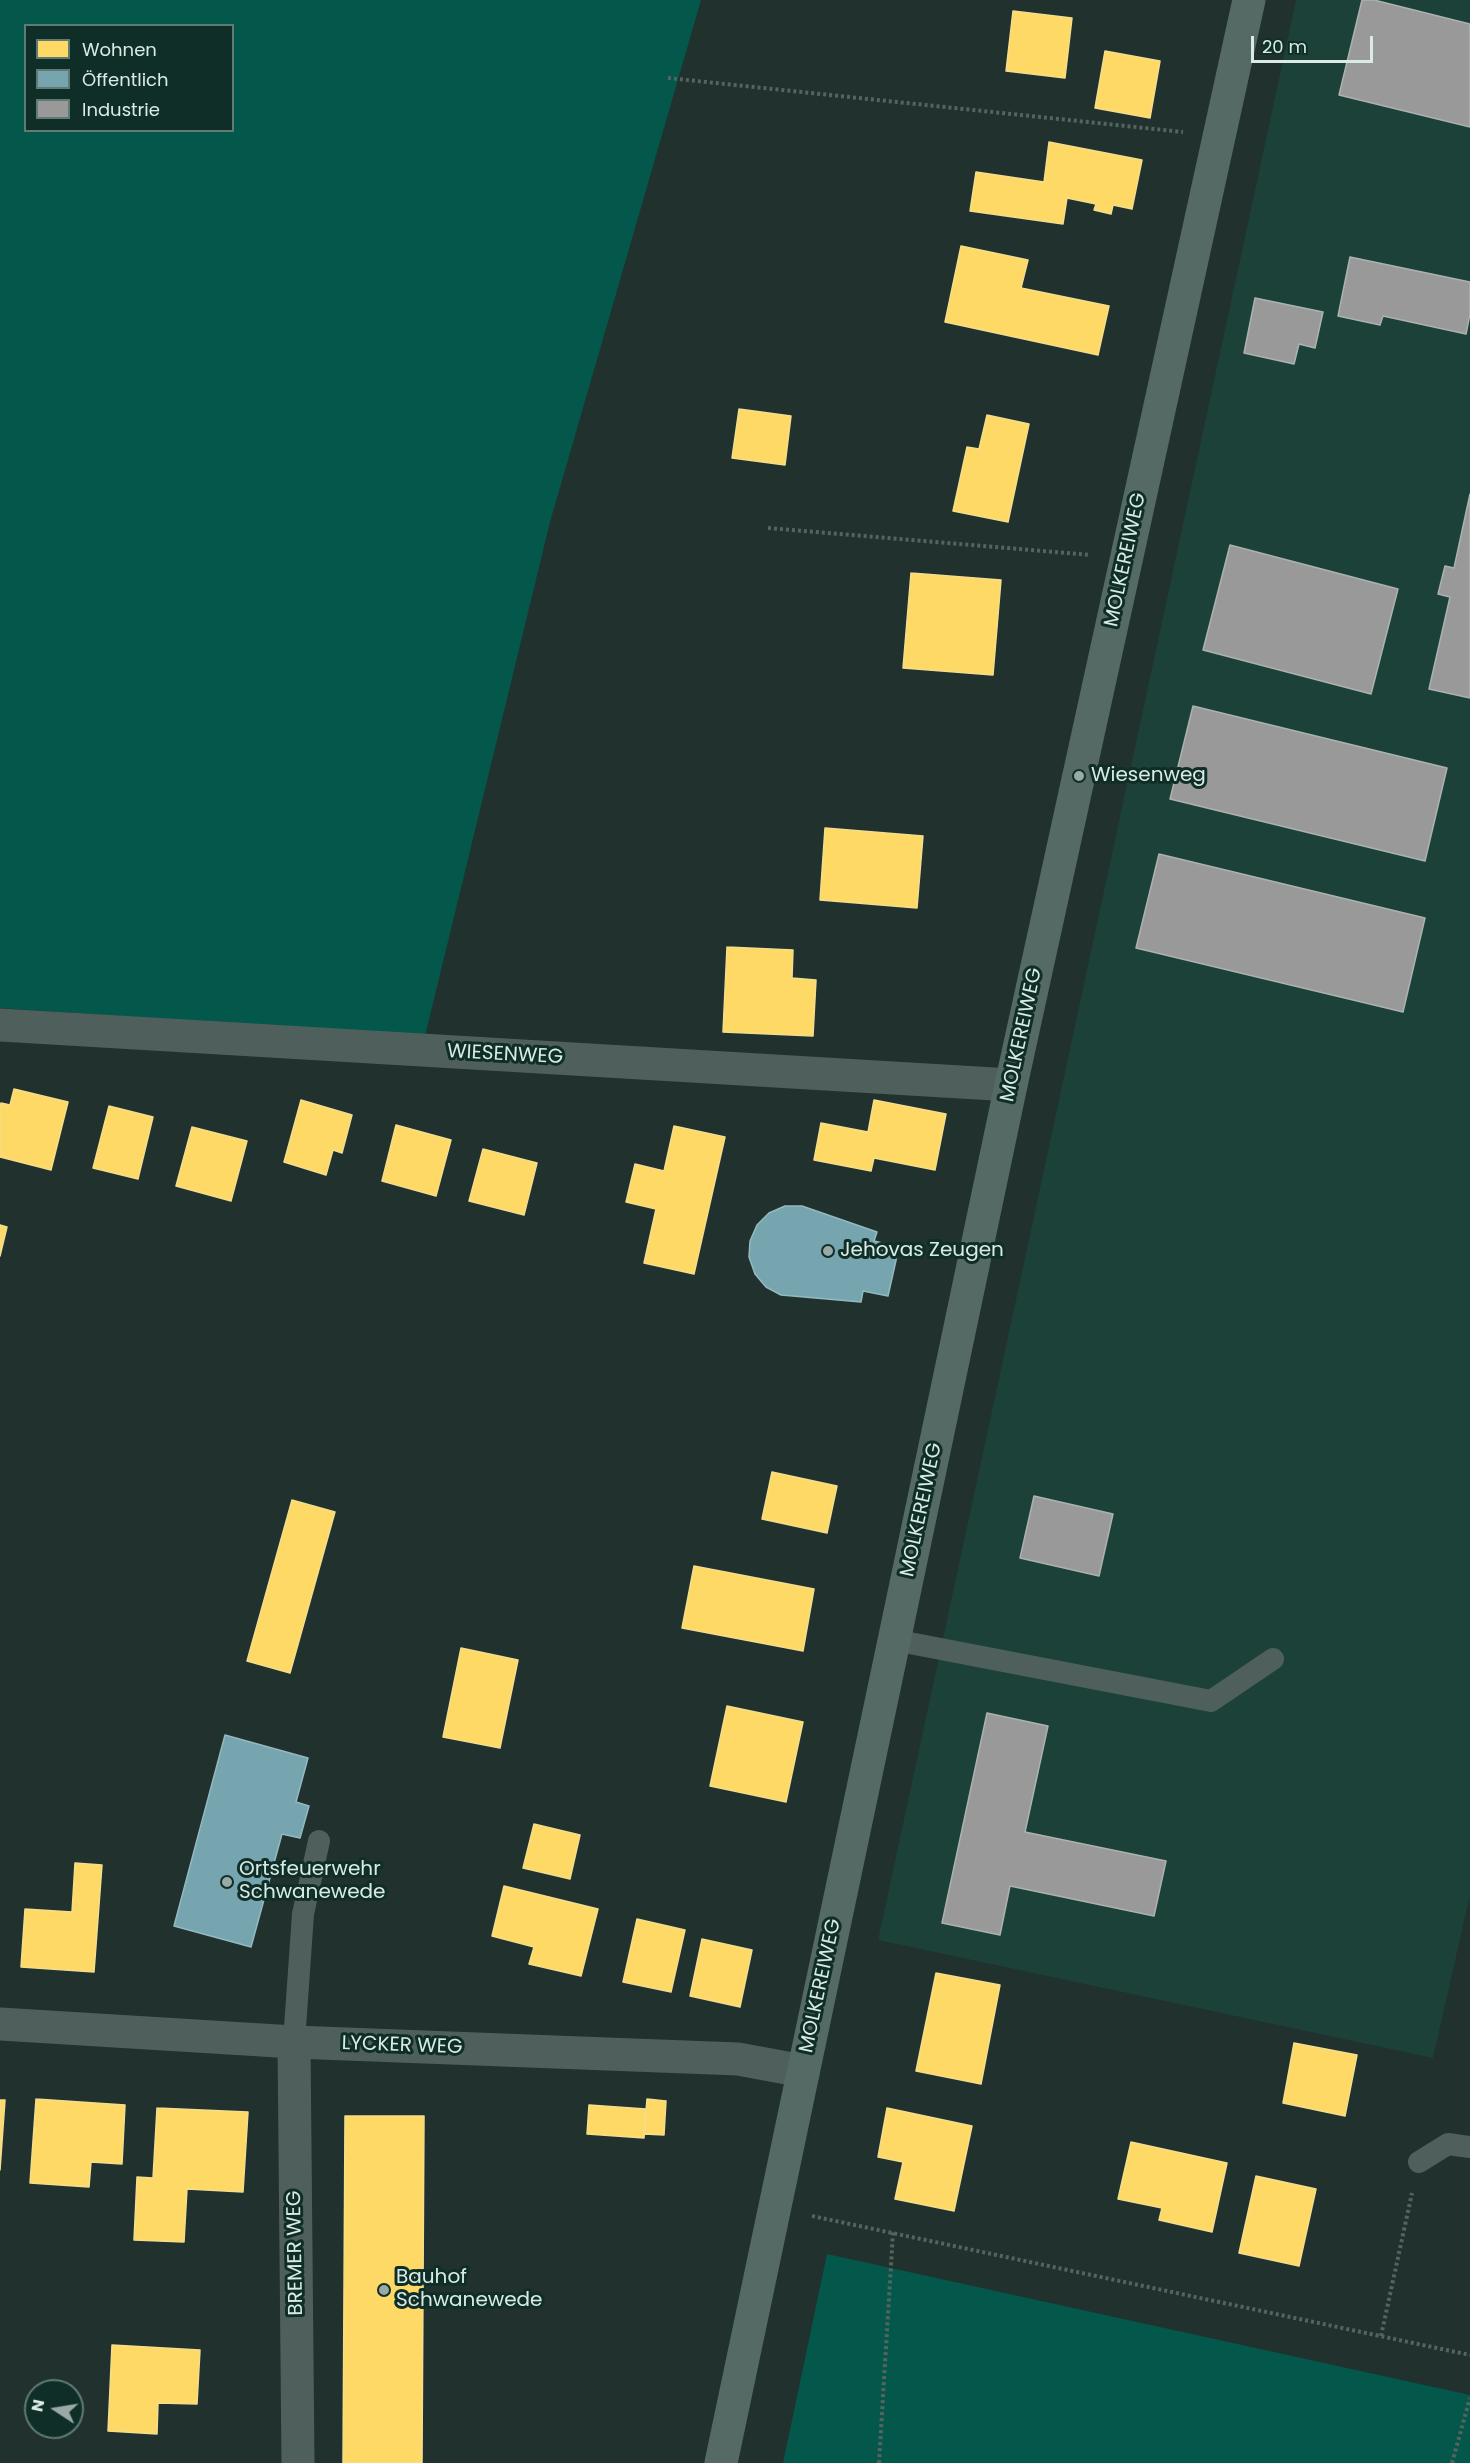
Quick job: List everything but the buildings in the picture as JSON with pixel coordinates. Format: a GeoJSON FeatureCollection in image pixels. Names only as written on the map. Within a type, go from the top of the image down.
{"type":"FeatureCollection","features":[{"type":"Feature","properties":{"kind":"main road","name":"MOLKEREIWEG"},"geometry":{"type":"LineString","coordinates":[[721,2463],[1011,1085],[1249,0]]}},
{"type":"Feature","properties":{"kind":"street","name":"WIESENWEG"},"geometry":{"type":"LineString","coordinates":[[0,1025],[1011,1085]]}},
{"type":"Feature","properties":{"kind":"street","name":"LYCKER WEG"},"geometry":{"type":"LineString","coordinates":[[0,2024],[294,2042],[738,2059],[803,2071]]}},
{"type":"Feature","properties":{"kind":"street","name":"BREMER WEG"},"geometry":{"type":"LineString","coordinates":[[294,2042],[298,2463]]}},
{"type":"Feature","properties":{"kind":"lane"},"geometry":{"type":"LineString","coordinates":[[894,1640],[1211,1701],[1273,1659]]}},
{"type":"Feature","properties":{"kind":"lane"},"geometry":{"type":"LineString","coordinates":[[294,2042],[303,1914],[319,1841]]}},
{"type":"Feature","properties":{"kind":"lane"},"geometry":{"type":"LineString","coordinates":[[1419,2162],[1448,2144],[1470,2147]]}},
{"type":"Feature","properties":{"kind":"path"},"geometry":{"type":"LineString","coordinates":[[668,78],[1219,136]]}},
{"type":"Feature","properties":{"kind":"path"},"geometry":{"type":"LineString","coordinates":[[768,528],[1126,558]]}},
{"type":"Feature","properties":{"kind":"path"},"geometry":{"type":"LineString","coordinates":[[1381,2336],[1419,2162]]}},
{"type":"Feature","properties":{"kind":"path"},"geometry":{"type":"LineString","coordinates":[[776,2208],[1470,2355]]}},
{"type":"Feature","properties":{"kind":"path"},"geometry":{"type":"LineString","coordinates":[[879,2463],[893,2232]]}},
{"type":"Feature","properties":{"kind":"path"},"geometry":{"type":"LineString","coordinates":[[1452,2463],[1470,2398]]}},
{"type":"Feature","properties":{"kind":"shaded area"},"geometry":{"type":"Polygon","coordinates":[[[0,0],[701,0],[550,522],[425,1036],[0,1008],[0,0]]]}},
{"type":"Feature","properties":{"kind":"shaded area"},"geometry":{"type":"Polygon","coordinates":[[[1296,0],[1470,0],[1470,1895],[1433,2058],[878,1940],[1296,0]]]}},
{"type":"Feature","properties":{"kind":"shaded area"},"geometry":{"type":"Polygon","coordinates":[[[827,2254],[1470,2395],[1470,2463],[783,2463],[827,2254]]]}},
{"type":"Feature","properties":{"kind":"place","name":"Wiesenweg"},"geometry":{"type":"Point","coordinates":[1079,776]}},
{"type":"Feature","properties":{"kind":"place","name":"Jehovas Zeugen"},"geometry":{"type":"Point","coordinates":[828,1251]}},
{"type":"Feature","properties":{"kind":"place","name":"Ortsfeuerwehr Schwanewede"},"geometry":{"type":"Point","coordinates":[227,1882]}},
{"type":"Feature","properties":{"kind":"place","name":"Bauhof Schwanewede"},"geometry":{"type":"Point","coordinates":[384,2290]}}]}
